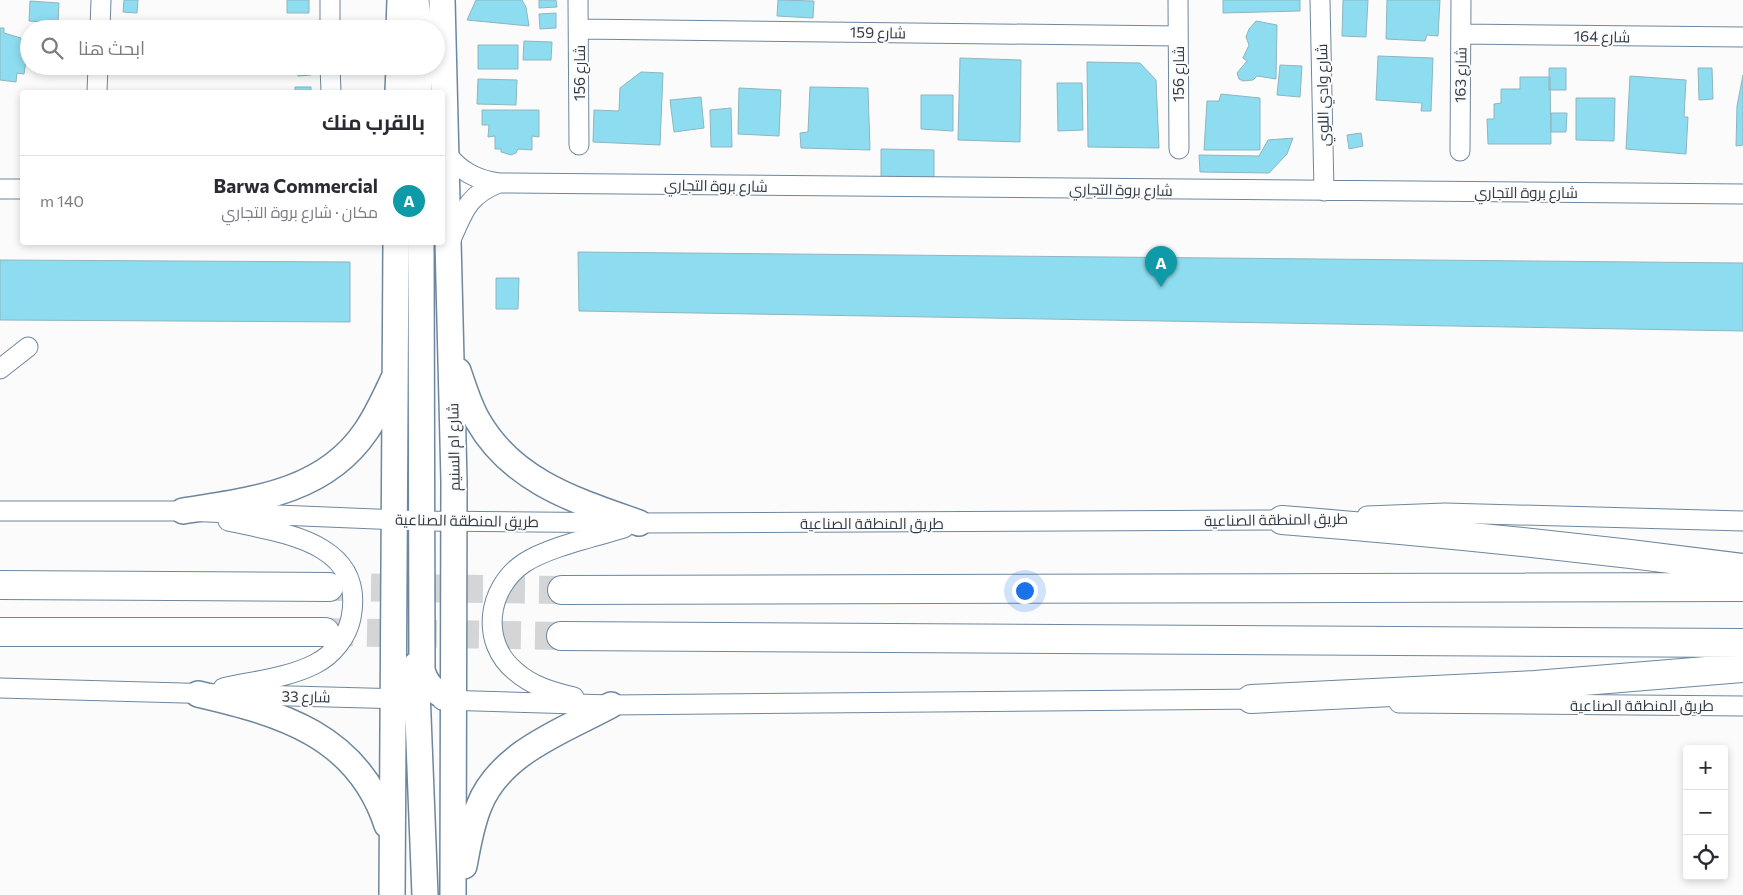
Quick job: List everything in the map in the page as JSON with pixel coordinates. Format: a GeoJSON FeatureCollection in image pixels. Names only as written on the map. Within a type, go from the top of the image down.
{"type":"FeatureCollection","features":[{"type":"Feature","properties":{"kind":"highway"},"geometry":{"type":"LineString","coordinates":[[1282,520],[1438,532],[1743,568]]}},
{"type":"Feature","properties":{"kind":"highway"},"geometry":{"type":"LineString","coordinates":[[0,585],[329,587]]}},
{"type":"Feature","properties":{"kind":"highway"},"geometry":{"type":"LineString","coordinates":[[562,590],[1743,587]]}},
{"type":"Feature","properties":{"kind":"highway"},"geometry":{"type":"LineString","coordinates":[[0,632],[325,632]]}},
{"type":"Feature","properties":{"kind":"highway"},"geometry":{"type":"LineString","coordinates":[[561,636],[1743,643]]}},
{"type":"Feature","properties":{"kind":"highway"},"geometry":{"type":"LineString","coordinates":[[1251,699],[1535,686],[1743,668]]}},
{"type":"Feature","properties":{"kind":"main road"},"geometry":{"type":"LineString","coordinates":[[399,20],[400,0]]}},
{"type":"Feature","properties":{"kind":"main road"},"geometry":{"type":"LineString","coordinates":[[416,0],[417,20]]}},
{"type":"Feature","properties":{"kind":"main road","name":"شارع ام السنيم"},"geometry":{"type":"LineString","coordinates":[[442,0],[443,20]]}},
{"type":"Feature","properties":{"kind":"main road"},"geometry":{"type":"LineString","coordinates":[[398,90],[399,75]]}},
{"type":"Feature","properties":{"kind":"main road"},"geometry":{"type":"LineString","coordinates":[[419,75],[419,90]]}},
{"type":"Feature","properties":{"kind":"main road","name":"شارع ام السنيم"},"geometry":{"type":"LineString","coordinates":[[444,75],[444,90]]}},
{"type":"Feature","properties":{"kind":"main road","name":"شارع ام السنيم"},"geometry":{"type":"LineString","coordinates":[[445,115],[450,242],[450,351],[454,521],[452,700],[453,895]]}},
{"type":"Feature","properties":{"kind":"main road"},"geometry":{"type":"LineString","coordinates":[[392,895],[396,245]]}},
{"type":"Feature","properties":{"kind":"main road"},"geometry":{"type":"LineString","coordinates":[[421,245],[424,520],[422,670],[431,688],[452,700]]}},
{"type":"Feature","properties":{"kind":"main road"},"geometry":{"type":"LineString","coordinates":[[450,351],[477,420],[490,441],[509,461],[548,489],[639,523]]}},
{"type":"Feature","properties":{"kind":"main road"},"geometry":{"type":"LineString","coordinates":[[183,510],[278,493],[302,485],[324,473],[340,461],[367,430],[396,374]]}},
{"type":"Feature","properties":{"kind":"main road"},"geometry":{"type":"LineString","coordinates":[[394,519],[409,526],[415,539],[418,700],[425,895]]}},
{"type":"Feature","properties":{"kind":"main road"},"geometry":{"type":"LineString","coordinates":[[198,694],[254,707],[279,716],[305,728],[344,754],[378,801],[388,827],[391,842]]}},
{"type":"Feature","properties":{"kind":"main road"},"geometry":{"type":"LineString","coordinates":[[458,895],[471,830],[479,804],[491,784],[506,767],[531,748],[612,705]]}},
{"type":"Feature","properties":{"kind":"street"},"geometry":{"type":"LineString","coordinates":[[100,20],[101,0]]}},
{"type":"Feature","properties":{"kind":"street"},"geometry":{"type":"LineString","coordinates":[[330,0],[330,20]]}},
{"type":"Feature","properties":{"kind":"street","name":"شارع 156"},"geometry":{"type":"LineString","coordinates":[[578,0],[579,145]]}},
{"type":"Feature","properties":{"kind":"street","name":"شارع 156"},"geometry":{"type":"LineString","coordinates":[[1178,0],[1179,149]]}},
{"type":"Feature","properties":{"kind":"street","name":"شارع وادي اللوي"},"geometry":{"type":"LineString","coordinates":[[1320,0],[1324,191]]}},
{"type":"Feature","properties":{"kind":"street","name":"شارع 163"},"geometry":{"type":"LineString","coordinates":[[1460,151],[1461,0]]}},
{"type":"Feature","properties":{"kind":"street","name":"شارع 159"},"geometry":{"type":"LineString","coordinates":[[578,29],[1178,36]]}},
{"type":"Feature","properties":{"kind":"street","name":"شارع 164"},"geometry":{"type":"LineString","coordinates":[[1461,34],[1743,37]]}},
{"type":"Feature","properties":{"kind":"street"},"geometry":{"type":"LineString","coordinates":[[97,90],[98,75]]}},
{"type":"Feature","properties":{"kind":"street"},"geometry":{"type":"LineString","coordinates":[[330,75],[331,90]]}},
{"type":"Feature","properties":{"kind":"street","name":"شارع بروة التجاري"},"geometry":{"type":"LineString","coordinates":[[446,153],[454,163],[469,174],[486,181],[499,183],[1743,194]]}},
{"type":"Feature","properties":{"kind":"street","name":"شارع بروة التجاري"},"geometry":{"type":"LineString","coordinates":[[450,242],[473,197],[486,188],[499,183]]}},
{"type":"Feature","properties":{"kind":"street"},"geometry":{"type":"LineString","coordinates":[[0,189],[20,189]]}},
{"type":"Feature","properties":{"kind":"street"},"geometry":{"type":"LineString","coordinates":[[0,369],[28,347]]}},
{"type":"Feature","properties":{"kind":"street"},"geometry":{"type":"LineString","coordinates":[[183,510],[294,536],[319,545],[341,565],[351,587],[353,600],[346,635],[334,651],[316,664],[198,694]]}},
{"type":"Feature","properties":{"kind":"street","name":"طريق المنطقة الصناعية"},"geometry":{"type":"LineString","coordinates":[[0,511],[183,510],[454,521],[639,523],[1282,520],[1445,513],[1743,521]]}},
{"type":"Feature","properties":{"kind":"street"},"geometry":{"type":"LineString","coordinates":[[612,705],[543,689],[513,670],[498,649],[494,638],[492,626],[493,606],[501,586],[525,563],[550,552],[639,523]]}},
{"type":"Feature","properties":{"kind":"street","name":"شارع 33"},"geometry":{"type":"LineString","coordinates":[[0,688],[612,705]]}},
{"type":"Feature","properties":{"kind":"street","name":"طريق المنطقة الصناعية"},"geometry":{"type":"LineString","coordinates":[[612,705],[1251,699],[1435,704],[1743,706]]}},
{"type":"Feature","properties":{"kind":"building"},"geometry":{"type":"Polygon","coordinates":[[[124,0],[138,0],[137,13],[123,12],[124,0]]]}},
{"type":"Feature","properties":{"kind":"building"},"geometry":{"type":"Polygon","coordinates":[[[287,0],[309,0],[309,13],[287,13],[287,0]]]}},
{"type":"Feature","properties":{"kind":"building"},"geometry":{"type":"Polygon","coordinates":[[[476,0],[522,0],[526,7],[529,26],[467,20],[476,0]]]}},
{"type":"Feature","properties":{"kind":"building"},"geometry":{"type":"Polygon","coordinates":[[[539,0],[556,0],[557,7],[539,8],[539,0]]]}},
{"type":"Feature","properties":{"kind":"building"},"geometry":{"type":"Polygon","coordinates":[[[778,0],[814,1],[813,18],[777,16],[778,0]]]}},
{"type":"Feature","properties":{"kind":"building"},"geometry":{"type":"Polygon","coordinates":[[[1223,0],[1300,0],[1300,11],[1223,13],[1223,0]]]}},
{"type":"Feature","properties":{"kind":"building"},"geometry":{"type":"Polygon","coordinates":[[[1343,0],[1368,0],[1366,37],[1342,36],[1343,0]]]}},
{"type":"Feature","properties":{"kind":"building"},"geometry":{"type":"Polygon","coordinates":[[[1387,0],[1440,0],[1438,36],[1427,35],[1425,41],[1386,39],[1387,0]]]}},
{"type":"Feature","properties":{"kind":"building"},"geometry":{"type":"Polygon","coordinates":[[[30,1],[59,3],[58,20],[29,20],[30,1]]]}},
{"type":"Feature","properties":{"kind":"building"},"geometry":{"type":"Polygon","coordinates":[[[556,13],[556,28],[540,29],[539,14],[556,13]]]}},
{"type":"Feature","properties":{"kind":"building"},"geometry":{"type":"Polygon","coordinates":[[[1256,21],[1277,25],[1276,79],[1257,76],[1253,80],[1243,81],[1239,79],[1237,73],[1247,61],[1243,58],[1249,45],[1246,37],[1249,29],[1256,21]]]}},
{"type":"Feature","properties":{"kind":"building"},"geometry":{"type":"Polygon","coordinates":[[[0,28],[4,28],[4,33],[20,38],[20,73],[17,73],[16,82],[0,80],[0,28]]]}},
{"type":"Feature","properties":{"kind":"building"},"geometry":{"type":"Polygon","coordinates":[[[524,41],[552,42],[551,60],[523,60],[524,41]]]}},
{"type":"Feature","properties":{"kind":"building"},"geometry":{"type":"Polygon","coordinates":[[[478,45],[518,45],[518,69],[478,69],[478,45]]]}},
{"type":"Feature","properties":{"kind":"building"},"geometry":{"type":"Polygon","coordinates":[[[1378,56],[1433,58],[1431,111],[1421,111],[1422,103],[1376,100],[1378,56]]]}},
{"type":"Feature","properties":{"kind":"building"},"geometry":{"type":"Polygon","coordinates":[[[960,58],[1021,60],[1020,142],[958,140],[960,58]]]}},
{"type":"Feature","properties":{"kind":"building"},"geometry":{"type":"Polygon","coordinates":[[[1087,62],[1140,63],[1156,80],[1159,148],[1088,147],[1087,62]]]}},
{"type":"Feature","properties":{"kind":"building"},"geometry":{"type":"Polygon","coordinates":[[[1280,65],[1302,66],[1300,97],[1277,95],[1280,65]]]}},
{"type":"Feature","properties":{"kind":"building"},"geometry":{"type":"Polygon","coordinates":[[[1549,68],[1566,68],[1566,90],[1549,90],[1549,68]]]}},
{"type":"Feature","properties":{"kind":"building"},"geometry":{"type":"Polygon","coordinates":[[[1698,68],[1712,68],[1713,99],[1699,100],[1698,68]]]}},
{"type":"Feature","properties":{"kind":"building"},"geometry":{"type":"Polygon","coordinates":[[[641,72],[663,73],[660,145],[593,142],[594,110],[619,111],[620,88],[641,72]]]}},
{"type":"Feature","properties":{"kind":"building"},"geometry":{"type":"Polygon","coordinates":[[[1743,75],[1743,145],[1736,146],[1737,106],[1743,75]]]}},
{"type":"Feature","properties":{"kind":"building"},"geometry":{"type":"Polygon","coordinates":[[[1630,76],[1686,80],[1684,117],[1688,117],[1686,154],[1626,149],[1630,76]]]}},
{"type":"Feature","properties":{"kind":"building"},"geometry":{"type":"Polygon","coordinates":[[[1520,77],[1550,77],[1551,144],[1488,144],[1487,119],[1494,119],[1494,104],[1501,103],[1501,89],[1520,89],[1520,77]]]}},
{"type":"Feature","properties":{"kind":"building"},"geometry":{"type":"Polygon","coordinates":[[[478,79],[517,80],[516,105],[477,104],[478,79]]]}},
{"type":"Feature","properties":{"kind":"building"},"geometry":{"type":"Polygon","coordinates":[[[1057,83],[1082,83],[1083,130],[1058,131],[1057,83]]]}},
{"type":"Feature","properties":{"kind":"building"},"geometry":{"type":"Polygon","coordinates":[[[295,87],[311,87],[311,90],[295,90],[295,87]]]}},
{"type":"Feature","properties":{"kind":"building"},"geometry":{"type":"Polygon","coordinates":[[[810,87],[868,88],[870,150],[801,148],[800,133],[808,132],[810,87]]]}},
{"type":"Feature","properties":{"kind":"building"},"geometry":{"type":"Polygon","coordinates":[[[739,88],[781,90],[779,136],[738,134],[739,88]]]}},
{"type":"Feature","properties":{"kind":"building"},"geometry":{"type":"Polygon","coordinates":[[[1221,94],[1260,98],[1260,150],[1204,150],[1207,101],[1219,101],[1221,94]]]}},
{"type":"Feature","properties":{"kind":"building"},"geometry":{"type":"Polygon","coordinates":[[[921,95],[953,95],[953,131],[921,129],[921,95]]]}},
{"type":"Feature","properties":{"kind":"building"},"geometry":{"type":"Polygon","coordinates":[[[701,97],[704,128],[674,132],[670,100],[701,97]]]}},
{"type":"Feature","properties":{"kind":"building"},"geometry":{"type":"Polygon","coordinates":[[[1576,98],[1615,98],[1614,141],[1576,140],[1576,98]]]}},
{"type":"Feature","properties":{"kind":"building"},"geometry":{"type":"Polygon","coordinates":[[[731,108],[732,147],[711,147],[710,110],[731,108]]]}},
{"type":"Feature","properties":{"kind":"building"},"geometry":{"type":"Polygon","coordinates":[[[482,110],[539,110],[539,137],[532,136],[532,150],[518,149],[516,153],[511,155],[501,152],[501,149],[495,149],[495,136],[488,137],[489,125],[482,125],[482,110]]]}},
{"type":"Feature","properties":{"kind":"building"},"geometry":{"type":"Polygon","coordinates":[[[1551,113],[1567,113],[1566,132],[1551,132],[1551,113]]]}},
{"type":"Feature","properties":{"kind":"building"},"geometry":{"type":"Polygon","coordinates":[[[1361,133],[1363,146],[1349,149],[1347,135],[1361,133]]]}},
{"type":"Feature","properties":{"kind":"building"},"geometry":{"type":"Polygon","coordinates":[[[1293,138],[1287,154],[1269,173],[1200,172],[1199,155],[1259,156],[1268,140],[1293,138]]]}},
{"type":"Feature","properties":{"kind":"building"},"geometry":{"type":"Polygon","coordinates":[[[881,149],[934,150],[934,178],[881,177],[881,149]]]}},
{"type":"Feature","properties":{"kind":"building"},"geometry":{"type":"Polygon","coordinates":[[[578,252],[1743,263],[1743,331],[579,311],[578,252]]]}},
{"type":"Feature","properties":{"kind":"building"},"geometry":{"type":"Polygon","coordinates":[[[0,260],[350,262],[350,322],[0,320],[0,260]]]}},
{"type":"Feature","properties":{"kind":"building"},"geometry":{"type":"Polygon","coordinates":[[[496,278],[519,278],[518,309],[496,309],[496,278]]]}},
{"type":"Feature","properties":{"kind":"tunnel"},"geometry":{"type":"LineString","coordinates":[[329,587],[562,590]]}},
{"type":"Feature","properties":{"kind":"tunnel"},"geometry":{"type":"LineString","coordinates":[[325,632],[561,636]]}},
{"type":"Feature","properties":{"kind":"place","name":"Barwa Commercial"},"geometry":{"type":"Point","coordinates":[1161,287]}}]}
